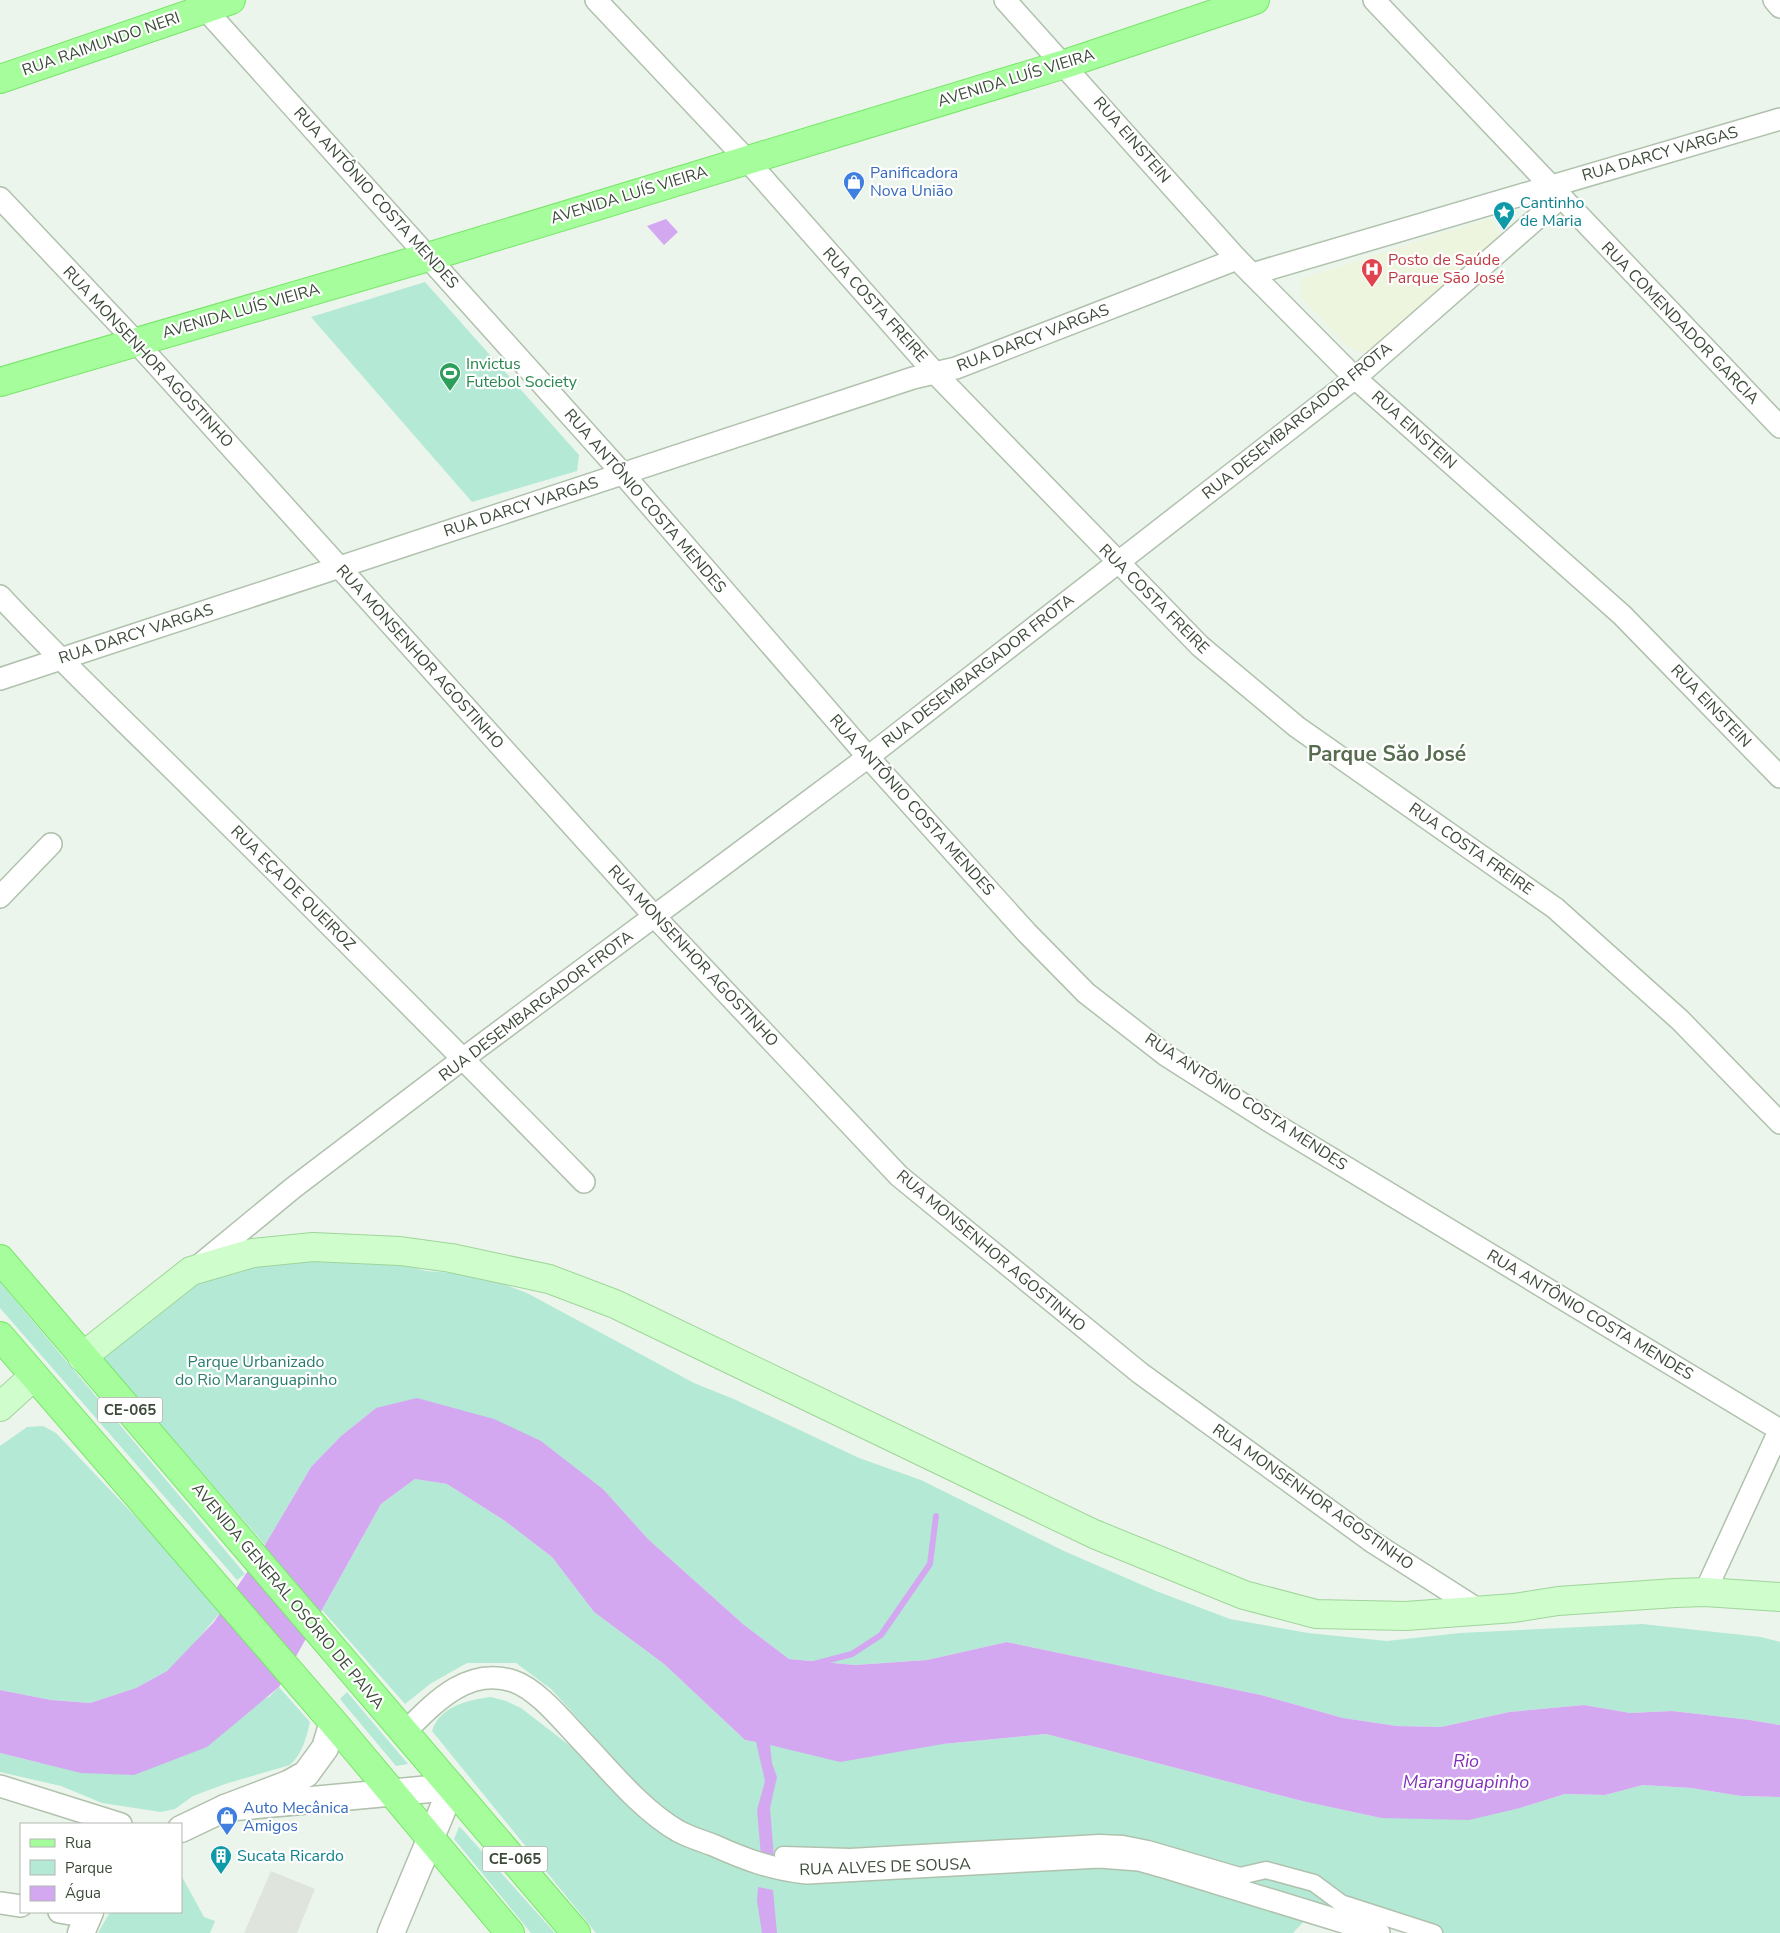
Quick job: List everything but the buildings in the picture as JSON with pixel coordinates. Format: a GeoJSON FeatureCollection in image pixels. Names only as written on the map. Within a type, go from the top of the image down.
{"type":"FeatureCollection","features":[{"type":"Feature","properties":{"kind":"main road","name":"RUA RAIMUNDO NERI"},"geometry":{"type":"LineString","coordinates":[[0,79],[201,4],[231,0]]}},
{"type":"Feature","properties":{"kind":"main road","name":"AVENIDA LUÍS VIEIRA"},"geometry":{"type":"LineString","coordinates":[[0,382],[428,257],[746,159],[1065,64],[1255,0]]}},
{"type":"Feature","properties":{"kind":"main road"},"geometry":{"type":"LineString","coordinates":[[82,1357],[191,1272],[254,1253],[313,1247],[400,1252],[451,1258],[549,1280],[615,1304],[1094,1534],[1244,1595],[1316,1614],[1406,1616],[1558,1601],[1704,1592],[1780,1597]]}},
{"type":"Feature","properties":{"kind":"main road","name":"AVENIDA GENERAL OSÓRIO DE PAIVA"},"geometry":{"type":"LineString","coordinates":[[0,1260],[82,1357],[146,1428],[258,1562],[576,1933]]}},
{"type":"Feature","properties":{"kind":"main road","name":"CE-065"},"geometry":{"type":"LineString","coordinates":[[0,1336],[327,1715],[510,1933]]}},
{"type":"Feature","properties":{"kind":"main road"},"geometry":{"type":"LineString","coordinates":[[0,1408],[34,1376]]}},
{"type":"Feature","properties":{"kind":"street","name":"RUA COSTA FREIRE"},"geometry":{"type":"LineString","coordinates":[[596,0],[746,159],[934,372],[1200,646],[1297,727],[1555,908],[1680,1020],[1780,1123]]}},
{"type":"Feature","properties":{"kind":"street","name":"RUA EINSTEIN"},"geometry":{"type":"LineString","coordinates":[[1005,0],[1065,64],[1245,266],[1355,378],[1622,615],[1780,777]]}},
{"type":"Feature","properties":{"kind":"street","name":"RUA COMENDADOR GARCIA"},"geometry":{"type":"LineString","coordinates":[[1374,0],[1780,427]]}},
{"type":"Feature","properties":{"kind":"street"},"geometry":{"type":"LineString","coordinates":[[1774,0],[1780,7]]}},
{"type":"Feature","properties":{"kind":"street","name":"RUA ANTÔNIO COSTA MENDES"},"geometry":{"type":"LineString","coordinates":[[201,4],[623,474],[868,757],[1027,933],[1086,993],[1167,1056],[1266,1119],[1780,1429]]}},
{"type":"Feature","properties":{"kind":"street","name":"RUA DARCY VARGAS"},"geometry":{"type":"LineString","coordinates":[[0,679],[934,372],[956,368],[1245,266],[1556,192],[1780,119]]}},
{"type":"Feature","properties":{"kind":"street","name":"RUA DESEMBARGADOR FROTA"},"geometry":{"type":"LineString","coordinates":[[191,1272],[293,1188],[868,757],[1355,378],[1556,192]]}},
{"type":"Feature","properties":{"kind":"street","name":"RUA MONSENHOR AGOSTINHO"},"geometry":{"type":"LineString","coordinates":[[0,198],[136,342],[655,917],[915,1191],[1140,1374],[1374,1543],[1479,1610]]}},
{"type":"Feature","properties":{"kind":"street","name":"RUA EÇA DE QUEIROZ"},"geometry":{"type":"LineString","coordinates":[[0,596],[60,660],[159,755],[464,1058],[584,1182]]}},
{"type":"Feature","properties":{"kind":"street"},"geometry":{"type":"LineString","coordinates":[[0,897],[51,844]]}},
{"type":"Feature","properties":{"kind":"street"},"geometry":{"type":"LineString","coordinates":[[1704,1592],[1780,1429]]}},
{"type":"Feature","properties":{"kind":"street","name":"RUA ALVES DE SOUSA"},"geometry":{"type":"LineString","coordinates":[[404,1733],[437,1700],[451,1690],[470,1682],[487,1679],[515,1682],[543,1701],[638,1799],[657,1815],[678,1830],[749,1861],[783,1862],[807,1873],[1099,1857],[1120,1858],[1166,1868],[1379,1933]]}},
{"type":"Feature","properties":{"kind":"street"},"geometry":{"type":"LineString","coordinates":[[182,1829],[224,1808],[288,1784],[306,1774],[325,1748],[327,1715]]}},
{"type":"Feature","properties":{"kind":"street"},"geometry":{"type":"LineString","coordinates":[[0,1786],[118,1823]]}},
{"type":"Feature","properties":{"kind":"street"},"geometry":{"type":"LineString","coordinates":[[224,1808],[452,1787],[391,1933]]}},
{"type":"Feature","properties":{"kind":"street"},"geometry":{"type":"LineString","coordinates":[[783,1862],[1123,1844],[1240,1876],[1266,1870],[1314,1883],[1342,1903],[1434,1933]]}},
{"type":"Feature","properties":{"kind":"street"},"geometry":{"type":"LineString","coordinates":[[0,1903],[20,1906]]}},
{"type":"Feature","properties":{"kind":"street"},"geometry":{"type":"LineString","coordinates":[[62,1913],[87,1920]]}},
{"type":"Feature","properties":{"kind":"shaded area","name":"Posto de Saúde Parque São José"},"geometry":{"type":"Polygon","coordinates":[[[1490,218],[1502,239],[1366,353],[1348,347],[1300,297],[1300,279],[1490,218]]]}},
{"type":"Feature","properties":{"kind":"shaded area"},"geometry":{"type":"Polygon","coordinates":[[[271,1871],[315,1889],[297,1933],[244,1933],[271,1871]]]}},
{"type":"Feature","properties":{"kind":"green space","name":"Invictus Futebol Society"},"geometry":{"type":"Polygon","coordinates":[[[425,282],[579,455],[577,471],[472,502],[311,317],[425,282]]]}},
{"type":"Feature","properties":{"kind":"green space","name":"Parque Urbanizado do Rio Maranguapinho"},"geometry":{"type":"Polygon","coordinates":[[[254,1257],[398,1263],[426,1271],[480,1275],[527,1293],[694,1383],[736,1400],[859,1458],[921,1480],[1064,1551],[1156,1591],[1230,1619],[1308,1633],[1387,1641],[1460,1633],[1642,1624],[1761,1637],[1780,1642],[1780,1725],[1672,1711],[1630,1713],[1584,1705],[1509,1712],[1441,1727],[1397,1726],[1343,1718],[1261,1695],[1007,1642],[927,1660],[855,1665],[789,1659],[743,1624],[648,1539],[604,1490],[376,1408],[341,1436],[311,1467],[265,1545],[97,1351],[176,1290],[254,1257]]]}},
{"type":"Feature","properties":{"kind":"green space"},"geometry":{"type":"Polygon","coordinates":[[[0,1282],[245,1574],[237,1580],[0,1308],[0,1282]]]}},
{"type":"Feature","properties":{"kind":"green space"},"geometry":{"type":"Polygon","coordinates":[[[43,1426],[56,1433],[223,1609],[188,1651],[167,1671],[136,1688],[90,1703],[51,1700],[0,1690],[0,1446],[27,1427],[43,1426]]]}},
{"type":"Feature","properties":{"kind":"green space"},"geometry":{"type":"Polygon","coordinates":[[[415,1479],[447,1484],[505,1521],[552,1557],[594,1612],[664,1664],[745,1740],[756,1742],[943,1744],[1046,1734],[1302,1801],[1381,1818],[1520,1808],[1565,1794],[1605,1795],[1643,1785],[1691,1788],[1741,1796],[1780,1797],[1780,1933],[1411,1933],[1167,1858],[807,1865],[761,1856],[682,1823],[645,1793],[551,1689],[516,1663],[467,1663],[430,1684],[405,1704],[322,1610],[381,1504],[415,1479]]]}},
{"type":"Feature","properties":{"kind":"green space"},"geometry":{"type":"Polygon","coordinates":[[[279,1687],[310,1722],[303,1745],[290,1765],[225,1784],[193,1796],[175,1809],[161,1812],[102,1803],[61,1786],[0,1772],[0,1753],[40,1763],[269,1697],[279,1687]]]}},
{"type":"Feature","properties":{"kind":"green space"},"geometry":{"type":"Polygon","coordinates":[[[347,1692],[408,1764],[396,1766],[340,1699],[347,1692]]]}},
{"type":"Feature","properties":{"kind":"green space"},"geometry":{"type":"Polygon","coordinates":[[[491,1697],[521,1708],[600,1769],[759,1873],[1118,1866],[1165,1876],[1306,1919],[1293,1933],[596,1933],[432,1731],[436,1722],[448,1710],[464,1702],[491,1697]]]}},
{"type":"Feature","properties":{"kind":"green space"},"geometry":{"type":"Polygon","coordinates":[[[459,1827],[555,1933],[531,1933],[454,1839],[459,1827]]]}},
{"type":"Feature","properties":{"kind":"green space"},"geometry":{"type":"Polygon","coordinates":[[[182,1877],[204,1917],[215,1921],[210,1933],[98,1933],[109,1913],[182,1913],[182,1877]]]}},
{"type":"Feature","properties":{"kind":"water"},"geometry":{"type":"Polygon","coordinates":[[[666,219],[678,232],[664,245],[647,226],[666,219]]]}},
{"type":"Feature","properties":{"kind":"water","name":"Rio Maranguapinho"},"geometry":{"type":"Polygon","coordinates":[[[417,1398],[494,1419],[541,1441],[604,1490],[648,1539],[743,1624],[789,1659],[855,1665],[927,1660],[1007,1642],[1261,1695],[1343,1718],[1397,1726],[1441,1727],[1509,1712],[1584,1705],[1630,1713],[1672,1711],[1750,1720],[1780,1725],[1780,1797],[1741,1796],[1691,1788],[1643,1785],[1605,1795],[1565,1794],[1520,1808],[1469,1820],[1381,1818],[1302,1801],[1046,1734],[943,1744],[840,1762],[770,1745],[772,1763],[777,1777],[770,1808],[774,1858],[761,1856],[757,1810],[765,1781],[756,1742],[745,1740],[664,1664],[594,1612],[552,1557],[505,1521],[447,1484],[415,1479],[381,1504],[279,1687],[207,1747],[134,1775],[81,1773],[0,1753],[0,1690],[51,1700],[90,1703],[136,1688],[167,1671],[214,1622],[265,1545],[311,1467],[341,1436],[376,1408],[417,1398]]]}},
{"type":"Feature","properties":{"kind":"water"},"geometry":{"type":"Polygon","coordinates":[[[758,1887],[773,1890],[777,1933],[762,1933],[757,1901],[758,1887]]]}},
{"type":"Feature","properties":{"kind":"waterway"},"geometry":{"type":"LineString","coordinates":[[814,1664],[852,1654],[881,1635],[930,1564],[936,1516]]}},
{"type":"Feature","properties":{"kind":"place","name":"Panificadora Nova União"},"geometry":{"type":"Point","coordinates":[854,201]}},
{"type":"Feature","properties":{"kind":"place","name":"Cantinho de Maria"},"geometry":{"type":"Point","coordinates":[1504,231]}},
{"type":"Feature","properties":{"kind":"place","name":"Posto de Saúde Parque São José"},"geometry":{"type":"Point","coordinates":[1372,288]}},
{"type":"Feature","properties":{"kind":"place","name":"Invictus Futebol Society"},"geometry":{"type":"Point","coordinates":[450,392]}},
{"type":"Feature","properties":{"kind":"place","name":"Auto Mecânica Amigos"},"geometry":{"type":"Point","coordinates":[227,1836]}},
{"type":"Feature","properties":{"kind":"place","name":"Sucata Ricardo"},"geometry":{"type":"Point","coordinates":[221,1875]}},
{"type":"Feature","properties":{"kind":"district","name":"Parque Săo José"},"geometry":{"type":"Point","coordinates":[1387,754]}}]}
